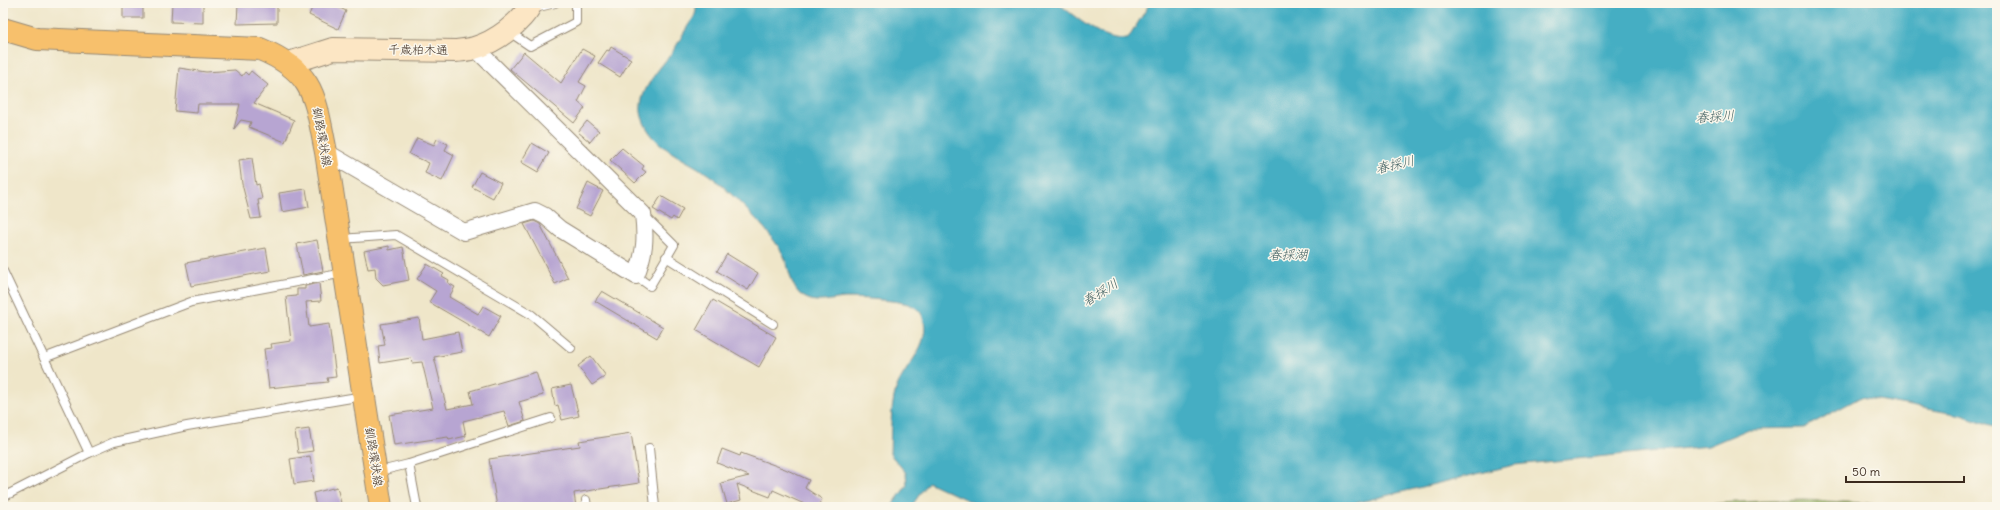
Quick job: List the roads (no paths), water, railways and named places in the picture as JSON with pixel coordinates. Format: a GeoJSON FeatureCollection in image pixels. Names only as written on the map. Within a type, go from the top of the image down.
{"type":"FeatureCollection","features":[{"type":"Feature","properties":{"kind":"main road","name":"釧路環状線"},"geometry":{"type":"LineString","coordinates":[[3,29],[37,39],[260,49],[288,63],[303,78],[314,96],[326,152],[381,507]]}},
{"type":"Feature","properties":{"kind":"street","name":"千歳柏木通"},"geometry":{"type":"LineString","coordinates":[[288,63],[333,49],[456,51],[475,48],[507,31],[530,6]]}},
{"type":"Feature","properties":{"kind":"street"},"geometry":{"type":"LineString","coordinates":[[326,152],[464,232],[535,211],[545,216],[560,229],[636,276],[644,256],[645,234],[643,214],[475,48]]}},
{"type":"Feature","properties":{"kind":"lane"},"geometry":{"type":"LineString","coordinates":[[530,6],[555,3]]}},
{"type":"Feature","properties":{"kind":"lane"},"geometry":{"type":"LineString","coordinates":[[507,31],[530,46],[576,22],[576,3]]}},
{"type":"Feature","properties":{"kind":"lane"},"geometry":{"type":"LineString","coordinates":[[636,276],[650,286],[674,245],[643,214]]}},
{"type":"Feature","properties":{"kind":"lane"},"geometry":{"type":"LineString","coordinates":[[339,239],[396,235],[532,315],[571,348]]}},
{"type":"Feature","properties":{"kind":"lane"},"geometry":{"type":"LineString","coordinates":[[666,257],[773,324]]}},
{"type":"Feature","properties":{"kind":"lane"},"geometry":{"type":"LineString","coordinates":[[3,271],[89,453]]}},
{"type":"Feature","properties":{"kind":"lane"},"geometry":{"type":"LineString","coordinates":[[44,358],[191,302],[344,273]]}},
{"type":"Feature","properties":{"kind":"lane"},"geometry":{"type":"LineString","coordinates":[[3,497],[89,453],[114,442],[187,426],[364,396]]}},
{"type":"Feature","properties":{"kind":"lane"},"geometry":{"type":"LineString","coordinates":[[376,472],[409,464],[551,418]]}},
{"type":"Feature","properties":{"kind":"lane"},"geometry":{"type":"LineString","coordinates":[[649,448],[655,507]]}},
{"type":"Feature","properties":{"kind":"lane"},"geometry":{"type":"LineString","coordinates":[[409,464],[417,507]]}},
{"type":"Feature","properties":{"kind":"water","name":"春採湖"},"geometry":{"type":"Polygon","coordinates":[[[696,3],[1058,3],[1082,22],[1099,32],[1118,39],[1128,39],[1150,3],[1997,3],[1997,427],[1961,415],[1861,397],[1804,428],[1749,429],[1708,446],[1514,465],[1339,507],[982,507],[928,482],[911,507],[891,507],[907,485],[906,473],[890,454],[893,405],[896,389],[900,380],[916,355],[924,337],[925,328],[922,315],[913,307],[898,302],[875,299],[845,298],[814,301],[799,294],[793,284],[783,254],[758,221],[713,178],[672,153],[654,138],[642,117],[642,99],[650,82],[675,48],[688,25],[694,18],[696,3]]]}},
{"type":"Feature","properties":{"kind":"water label","name":"春採川"},"geometry":{"type":"Point","coordinates":[1715,116]}},
{"type":"Feature","properties":{"kind":"water label","name":"春採川"},"geometry":{"type":"Point","coordinates":[1395,164]}},
{"type":"Feature","properties":{"kind":"water label","name":"春採川"},"geometry":{"type":"Point","coordinates":[1100,292]}}]}
